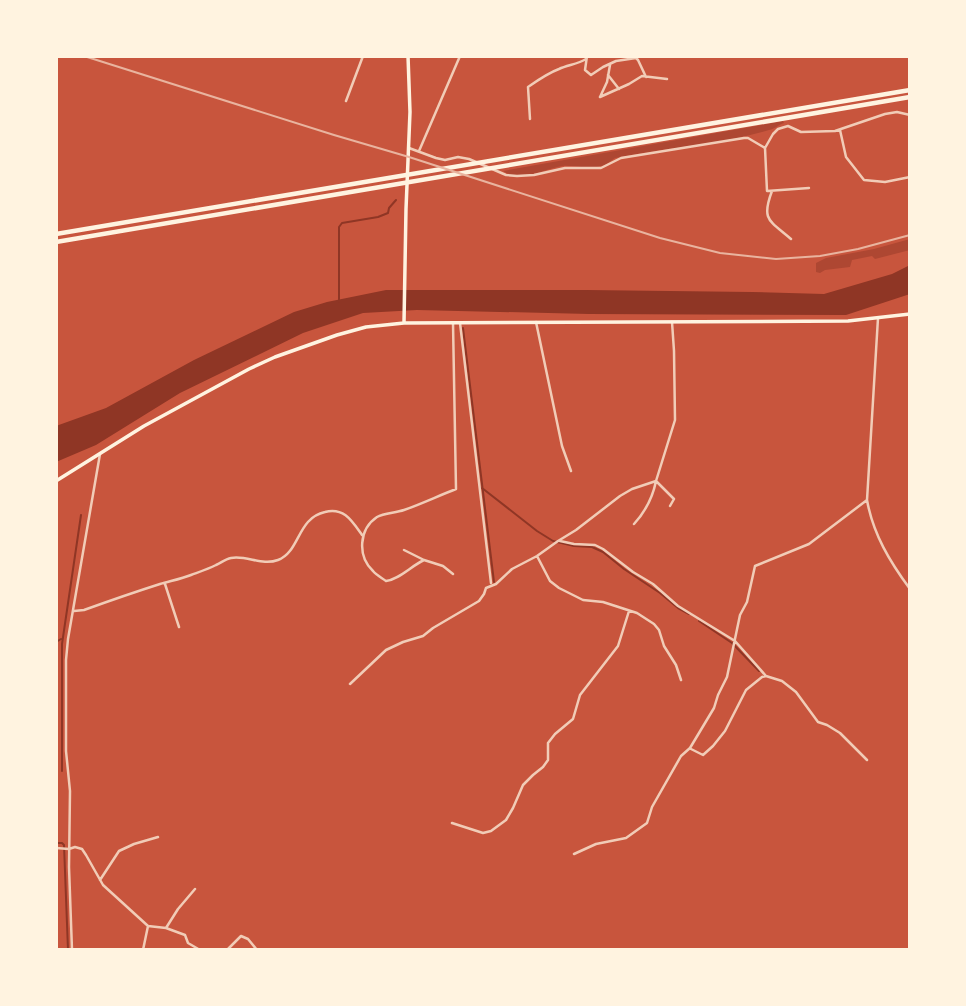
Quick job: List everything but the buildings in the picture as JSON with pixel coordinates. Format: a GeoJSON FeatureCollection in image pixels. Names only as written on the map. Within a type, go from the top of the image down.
{"type":"FeatureCollection","features":[{"type":"Feature","properties":{"kind":"highway"},"geometry":{"type":"LineString","coordinates":[[56,234],[910,90]]}},
{"type":"Feature","properties":{"kind":"highway"},"geometry":{"type":"LineString","coordinates":[[56,242],[910,97]]}},
{"type":"Feature","properties":{"kind":"main road"},"geometry":{"type":"LineString","coordinates":[[404,323],[410,112],[408,56]]}},
{"type":"Feature","properties":{"kind":"main road"},"geometry":{"type":"LineString","coordinates":[[56,481],[155,420],[249,369],[275,357],[366,327],[404,323],[848,321],[910,314]]}},
{"type":"Feature","properties":{"kind":"street"},"geometry":{"type":"LineString","coordinates":[[346,101],[363,56]]}},
{"type":"Feature","properties":{"kind":"street"},"geometry":{"type":"LineString","coordinates":[[419,151],[460,56]]}},
{"type":"Feature","properties":{"kind":"street"},"geometry":{"type":"LineString","coordinates":[[587,57],[585,70],[591,75],[616,61],[636,58],[646,77]]}},
{"type":"Feature","properties":{"kind":"street"},"geometry":{"type":"LineString","coordinates":[[530,119],[528,87],[552,72],[581,62],[587,57]]}},
{"type":"Feature","properties":{"kind":"street"},"geometry":{"type":"LineString","coordinates":[[610,65],[600,97],[639,77],[667,79]]}},
{"type":"Feature","properties":{"kind":"street"},"geometry":{"type":"LineString","coordinates":[[608,75],[619,89]]}},
{"type":"Feature","properties":{"kind":"street"},"geometry":{"type":"LineString","coordinates":[[809,188],[767,191],[765,148],[778,129],[794,128],[805,132],[840,130],[885,114],[897,112],[910,115]]}},
{"type":"Feature","properties":{"kind":"street"},"geometry":{"type":"LineString","coordinates":[[840,130],[846,157],[864,180],[885,182],[910,177]]}},
{"type":"Feature","properties":{"kind":"street"},"geometry":{"type":"LineString","coordinates":[[409,148],[445,160],[458,157],[469,159],[506,175],[517,176],[565,168],[601,168],[621,158],[744,138],[765,148]]}},
{"type":"Feature","properties":{"kind":"street"},"geometry":{"type":"LineString","coordinates":[[772,191],[766,208],[768,218],[791,239]]}},
{"type":"Feature","properties":{"kind":"street"},"geometry":{"type":"LineString","coordinates":[[878,318],[867,500],[878,537],[910,589]]}},
{"type":"Feature","properties":{"kind":"street"},"geometry":{"type":"LineString","coordinates":[[536,322],[562,446],[571,471]]}},
{"type":"Feature","properties":{"kind":"street"},"geometry":{"type":"LineString","coordinates":[[634,524],[653,494],[676,420],[672,322]]}},
{"type":"Feature","properties":{"kind":"street"},"geometry":{"type":"LineString","coordinates":[[424,560],[411,566],[399,577],[386,581],[372,571],[365,559],[362,535],[379,516],[400,511],[456,489],[453,323]]}},
{"type":"Feature","properties":{"kind":"street"},"geometry":{"type":"LineString","coordinates":[[460,323],[492,584]]}},
{"type":"Feature","properties":{"kind":"street"},"geometry":{"type":"LineString","coordinates":[[72,950],[66,849],[70,791],[66,751],[66,660],[100,454]]}},
{"type":"Feature","properties":{"kind":"street"},"geometry":{"type":"LineString","coordinates":[[656,481],[674,499],[670,506]]}},
{"type":"Feature","properties":{"kind":"street"},"geometry":{"type":"LineString","coordinates":[[350,684],[386,650],[423,636],[479,601],[486,588],[496,584],[512,569],[576,530],[620,496],[656,481]]}},
{"type":"Feature","properties":{"kind":"street"},"geometry":{"type":"LineString","coordinates":[[573,854],[596,844],[626,838],[647,823],[652,807],[681,756],[690,748],[714,708],[727,677],[740,615],[747,602],[755,566],[809,544],[867,500]]}},
{"type":"Feature","properties":{"kind":"street"},"geometry":{"type":"LineString","coordinates":[[73,611],[84,610],[192,575],[230,558],[268,562],[284,558],[300,531],[310,520],[323,512],[338,511],[348,516],[362,535]]}},
{"type":"Feature","properties":{"kind":"street"},"geometry":{"type":"LineString","coordinates":[[556,541],[596,545],[653,584],[678,606],[735,641],[766,676],[782,681],[796,692],[818,722],[840,733],[867,760]]}},
{"type":"Feature","properties":{"kind":"street"},"geometry":{"type":"LineString","coordinates":[[404,550],[443,566],[453,574]]}},
{"type":"Feature","properties":{"kind":"street"},"geometry":{"type":"LineString","coordinates":[[537,556],[550,581],[559,588],[583,600],[603,602],[648,620],[659,630],[681,680]]}},
{"type":"Feature","properties":{"kind":"street"},"geometry":{"type":"LineString","coordinates":[[164,583],[179,627]]}},
{"type":"Feature","properties":{"kind":"street"},"geometry":{"type":"LineString","coordinates":[[452,822],[483,833],[506,820],[523,785],[548,760],[549,740],[573,719],[580,695],[618,646],[629,611]]}},
{"type":"Feature","properties":{"kind":"street"},"geometry":{"type":"LineString","coordinates":[[690,748],[703,755],[706,753],[725,731],[746,690],[766,676]]}},
{"type":"Feature","properties":{"kind":"street"},"geometry":{"type":"LineString","coordinates":[[100,880],[119,851],[158,837]]}},
{"type":"Feature","properties":{"kind":"street"},"geometry":{"type":"LineString","coordinates":[[56,848],[82,849],[103,885],[148,926],[166,928],[185,935],[188,943],[200,950]]}},
{"type":"Feature","properties":{"kind":"street"},"geometry":{"type":"LineString","coordinates":[[166,928],[195,889]]}},
{"type":"Feature","properties":{"kind":"street"},"geometry":{"type":"LineString","coordinates":[[143,950],[148,926]]}},
{"type":"Feature","properties":{"kind":"street"},"geometry":{"type":"LineString","coordinates":[[227,950],[241,936],[248,939],[257,950]]}},
{"type":"Feature","properties":{"kind":"shaded area"},"geometry":{"type":"Polygon","coordinates":[[[783,121],[784,123],[773,129],[752,135],[616,158],[596,167],[562,166],[517,176],[503,171],[783,121]]]}},
{"type":"Feature","properties":{"kind":"shaded area"},"geometry":{"type":"Polygon","coordinates":[[[910,239],[910,250],[875,259],[872,256],[852,260],[850,267],[816,272],[816,263],[826,258],[910,239]]]}},
{"type":"Feature","properties":{"kind":"shaded area"},"geometry":{"type":"Polygon","coordinates":[[[910,265],[910,294],[846,315],[417,310],[363,313],[303,333],[180,393],[96,445],[56,462],[56,426],[106,408],[194,360],[294,312],[327,302],[386,290],[824,294],[892,274],[910,265]]]}},
{"type":"Feature","properties":{"kind":"waterway"},"geometry":{"type":"LineString","coordinates":[[339,302],[339,227],[342,223],[388,213],[396,200]]}},
{"type":"Feature","properties":{"kind":"waterway"},"geometry":{"type":"LineString","coordinates":[[463,328],[494,582]]}},
{"type":"Feature","properties":{"kind":"waterway"},"geometry":{"type":"LineString","coordinates":[[482,488],[553,541],[592,547],[603,552],[689,614]]}},
{"type":"Feature","properties":{"kind":"waterway"},"geometry":{"type":"LineString","coordinates":[[62,771],[62,644],[81,515]]}},
{"type":"Feature","properties":{"kind":"waterway"},"geometry":{"type":"LineString","coordinates":[[699,621],[732,643],[759,671]]}},
{"type":"Feature","properties":{"kind":"waterway"},"geometry":{"type":"LineString","coordinates":[[56,642],[61,639]]}},
{"type":"Feature","properties":{"kind":"waterway"},"geometry":{"type":"LineString","coordinates":[[56,843],[64,845],[68,950]]}},
{"type":"Feature","properties":{"kind":"railway"},"geometry":{"type":"LineString","coordinates":[[84,56],[660,238],[720,253],[776,259],[820,256],[910,235]]}}]}
